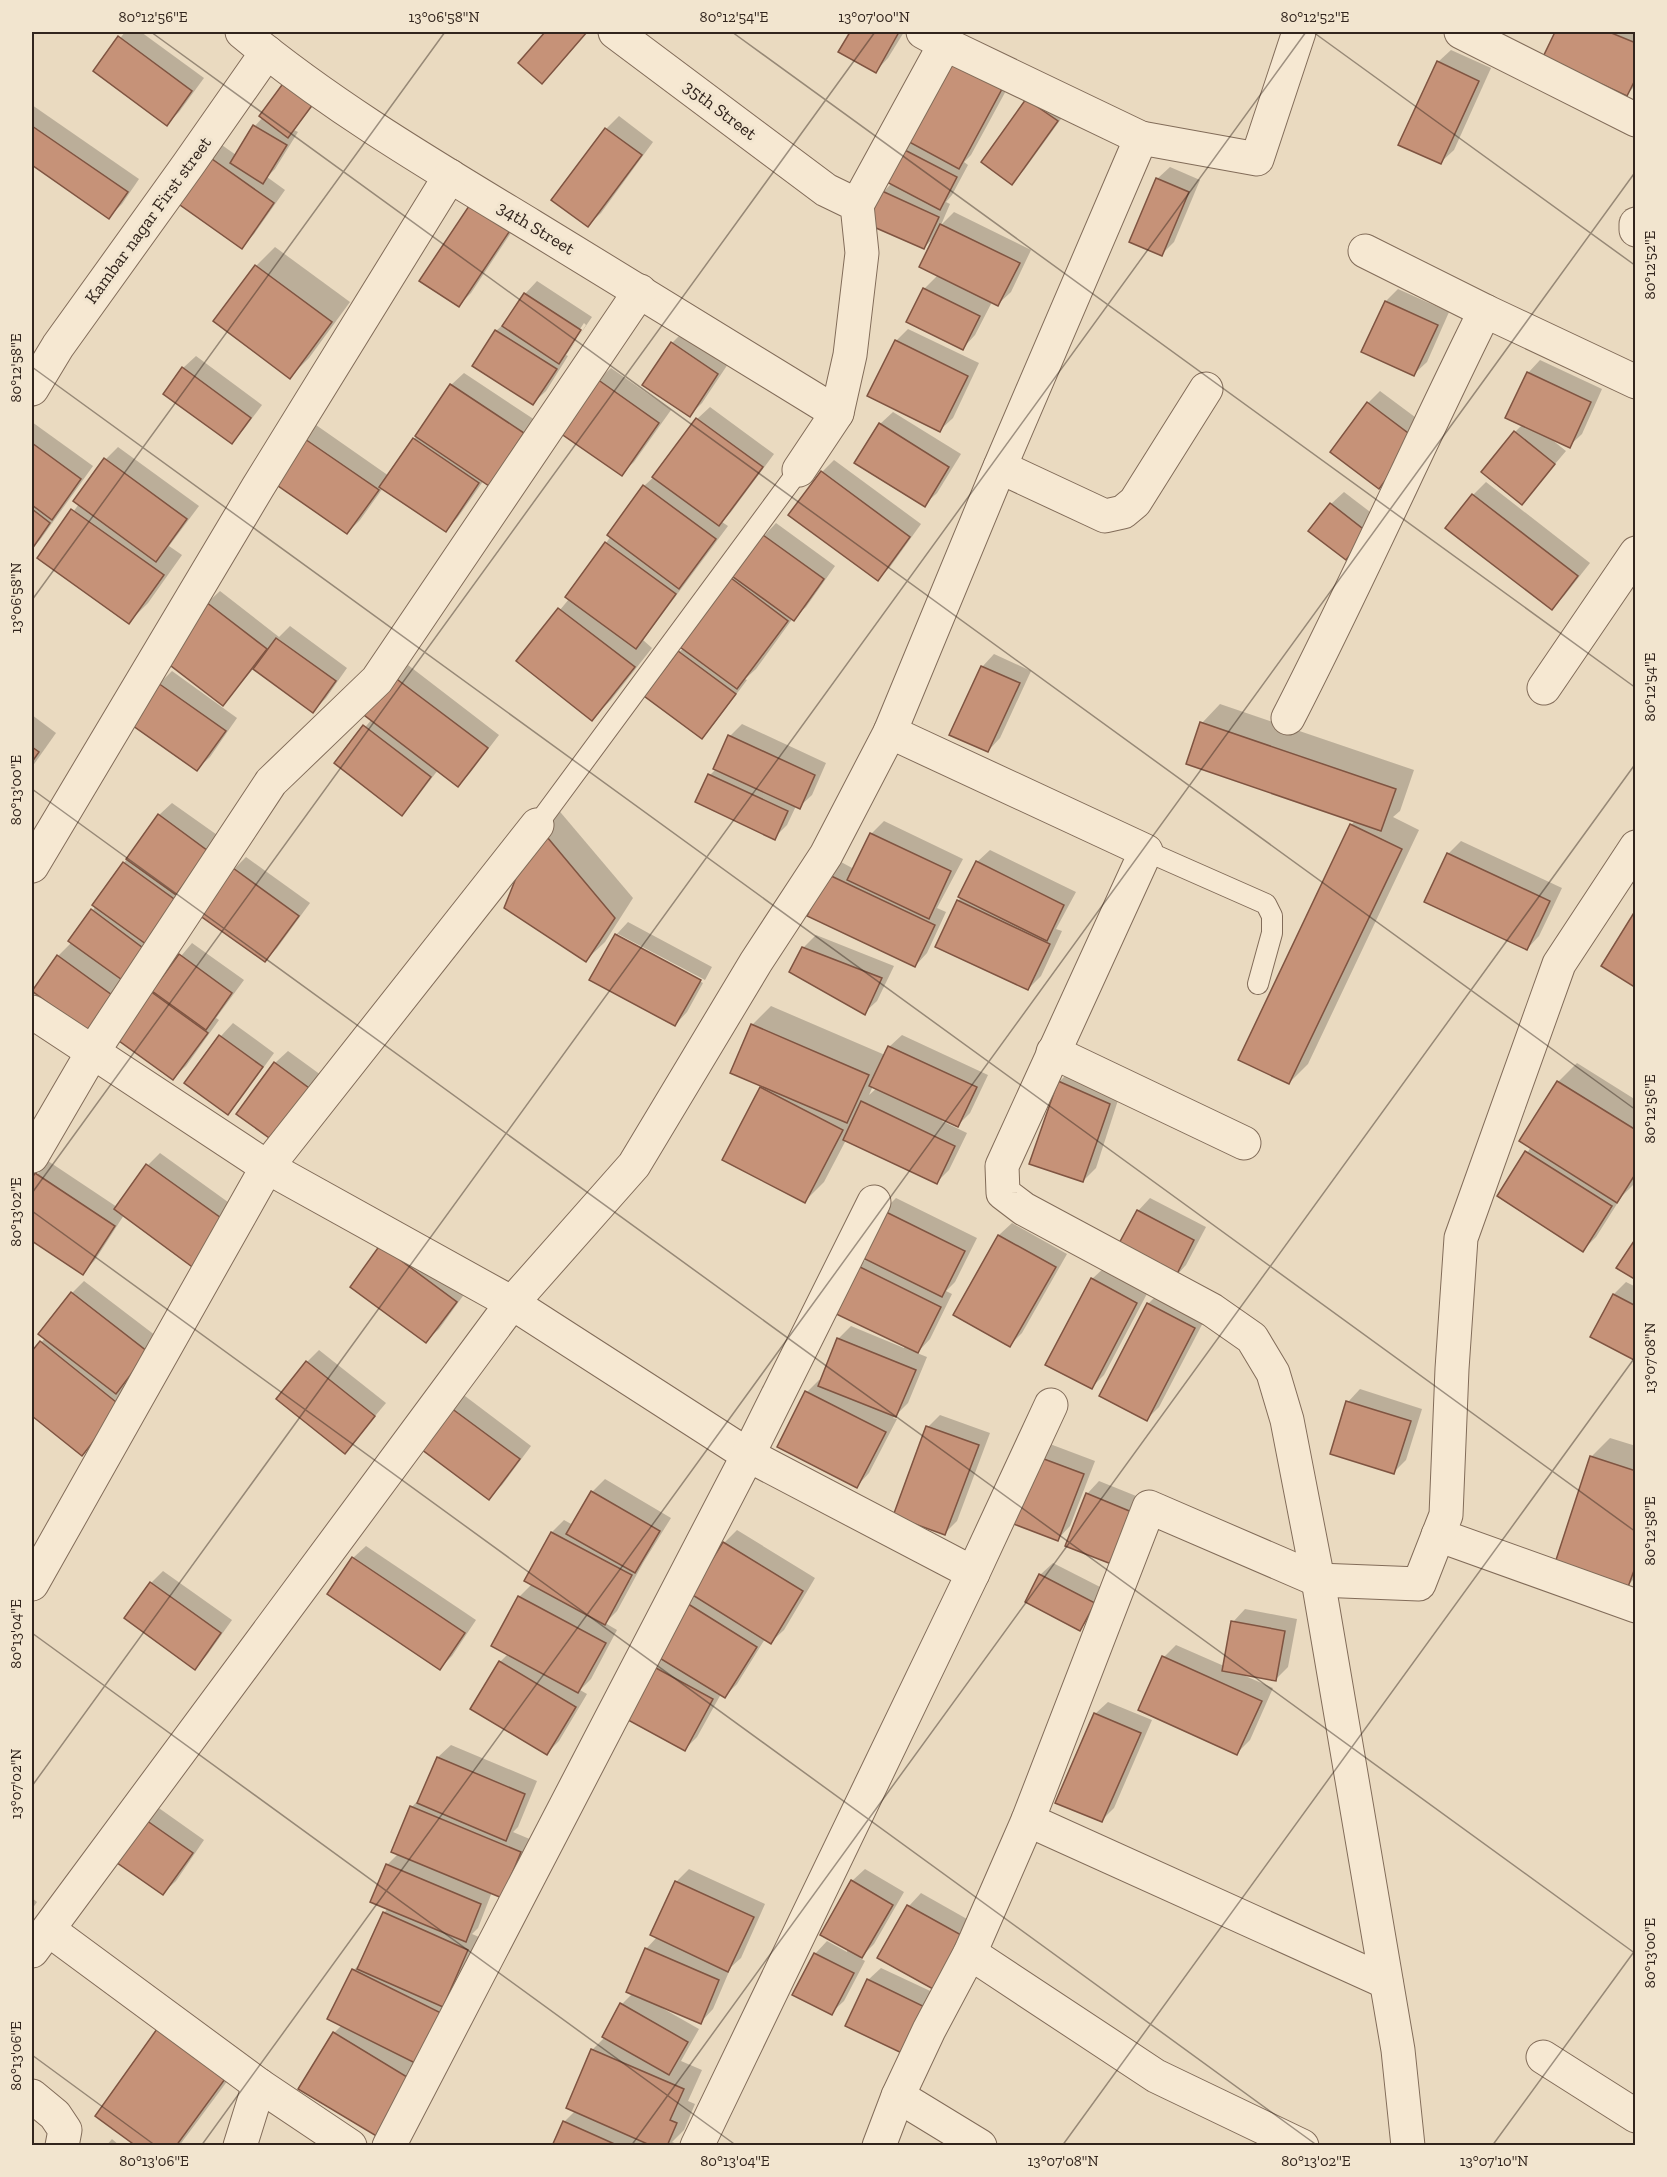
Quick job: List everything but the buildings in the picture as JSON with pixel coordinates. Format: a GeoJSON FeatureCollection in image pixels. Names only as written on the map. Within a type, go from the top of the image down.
{"type":"FeatureCollection","features":[{"type":"Feature","properties":{"kind":"street","name":"34th Street"},"geometry":{"type":"LineString","coordinates":[[242,32],[341,105],[450,176],[837,413]]}},
{"type":"Feature","properties":{"kind":"street","name":"35th Street"},"geometry":{"type":"LineString","coordinates":[[615,32],[826,190],[857,205]]}},
{"type":"Feature","properties":{"kind":"street"},"geometry":{"type":"LineString","coordinates":[[799,470],[837,413],[850,355],[862,253],[857,205],[934,38],[1141,138],[1257,159],[1299,32]]}},
{"type":"Feature","properties":{"kind":"street"},"geometry":{"type":"LineString","coordinates":[[1461,32],[1635,120]]}},
{"type":"Feature","properties":{"kind":"street","name":"Kambar nagar First street"},"geometry":{"type":"LineString","coordinates":[[32,389],[58,346],[189,165],[267,52]]}},
{"type":"Feature","properties":{"kind":"street"},"geometry":{"type":"LineString","coordinates":[[350,2145],[40,1940],[512,1303],[634,1165],[756,962],[826,855],[890,732],[1000,467],[1141,138]]}},
{"type":"Feature","properties":{"kind":"street"},"geometry":{"type":"LineString","coordinates":[[32,866],[258,487],[450,176]]}},
{"type":"Feature","properties":{"kind":"street"},"geometry":{"type":"LineString","coordinates":[[1635,224],[1635,230]]}},
{"type":"Feature","properties":{"kind":"street"},"geometry":{"type":"LineString","coordinates":[[1365,251],[1635,382]]}},
{"type":"Feature","properties":{"kind":"street"},"geometry":{"type":"LineString","coordinates":[[32,1156],[93,1053],[271,782],[377,680],[640,291]]}},
{"type":"Feature","properties":{"kind":"street"},"geometry":{"type":"LineString","coordinates":[[1288,718],[1339,620],[1436,410],[1485,311]]}},
{"type":"Feature","properties":{"kind":"street"},"geometry":{"type":"LineString","coordinates":[[1000,467],[1105,516],[1123,512],[1136,502],[1206,389]]}},
{"type":"Feature","properties":{"kind":"street"},"geometry":{"type":"LineString","coordinates":[[1544,688],[1635,553]]}},
{"type":"Feature","properties":{"kind":"street"},"geometry":{"type":"LineString","coordinates":[[890,732],[1146,851],[1002,1166],[1003,1193],[1024,1209],[1212,1310],[1252,1338],[1273,1373],[1287,1420],[1318,1580],[1398,2050],[1408,2145]]}},
{"type":"Feature","properties":{"kind":"street"},"geometry":{"type":"LineString","coordinates":[[32,1584],[267,1167],[537,825]]}},
{"type":"Feature","properties":{"kind":"street"},"geometry":{"type":"LineString","coordinates":[[879,2145],[898,2096],[929,2030],[970,1953],[1028,1820],[1149,1507],[1318,1580],[1419,1584],[1446,1515],[1452,1369],[1461,1238],[1559,964],[1635,847]]}},
{"type":"Feature","properties":{"kind":"street"},"geometry":{"type":"LineString","coordinates":[[32,1011],[267,1167],[512,1303],[748,1455],[973,1573]]}},
{"type":"Feature","properties":{"kind":"street"},"geometry":{"type":"LineString","coordinates":[[1053,1052],[1244,1143]]}},
{"type":"Feature","properties":{"kind":"street"},"geometry":{"type":"LineString","coordinates":[[389,2145],[748,1455],[874,1202]]}},
{"type":"Feature","properties":{"kind":"street"},"geometry":{"type":"LineString","coordinates":[[697,2145],[973,1573],[1051,1405]]}},
{"type":"Feature","properties":{"kind":"street"},"geometry":{"type":"LineString","coordinates":[[1438,1535],[1635,1606]]}},
{"type":"Feature","properties":{"kind":"street"},"geometry":{"type":"LineString","coordinates":[[1028,1820],[1386,1982]]}},
{"type":"Feature","properties":{"kind":"street"},"geometry":{"type":"LineString","coordinates":[[970,1953],[1156,2076],[1302,2145]]}},
{"type":"Feature","properties":{"kind":"street"},"geometry":{"type":"LineString","coordinates":[[1543,2057],[1635,2116]]}},
{"type":"Feature","properties":{"kind":"street"},"geometry":{"type":"LineString","coordinates":[[240,2145],[259,2085]]}},
{"type":"Feature","properties":{"kind":"street"},"geometry":{"type":"LineString","coordinates":[[32,2096],[55,2115],[65,2130],[62,2145]]}},
{"type":"Feature","properties":{"kind":"street"},"geometry":{"type":"LineString","coordinates":[[898,2096],[980,2145]]}},
{"type":"Feature","properties":{"kind":"lane"},"geometry":{"type":"LineString","coordinates":[[537,825],[799,470]]}},
{"type":"Feature","properties":{"kind":"lane"},"geometry":{"type":"LineString","coordinates":[[1146,851],[1266,904],[1272,916],[1272,933],[1258,984]]}}]}
